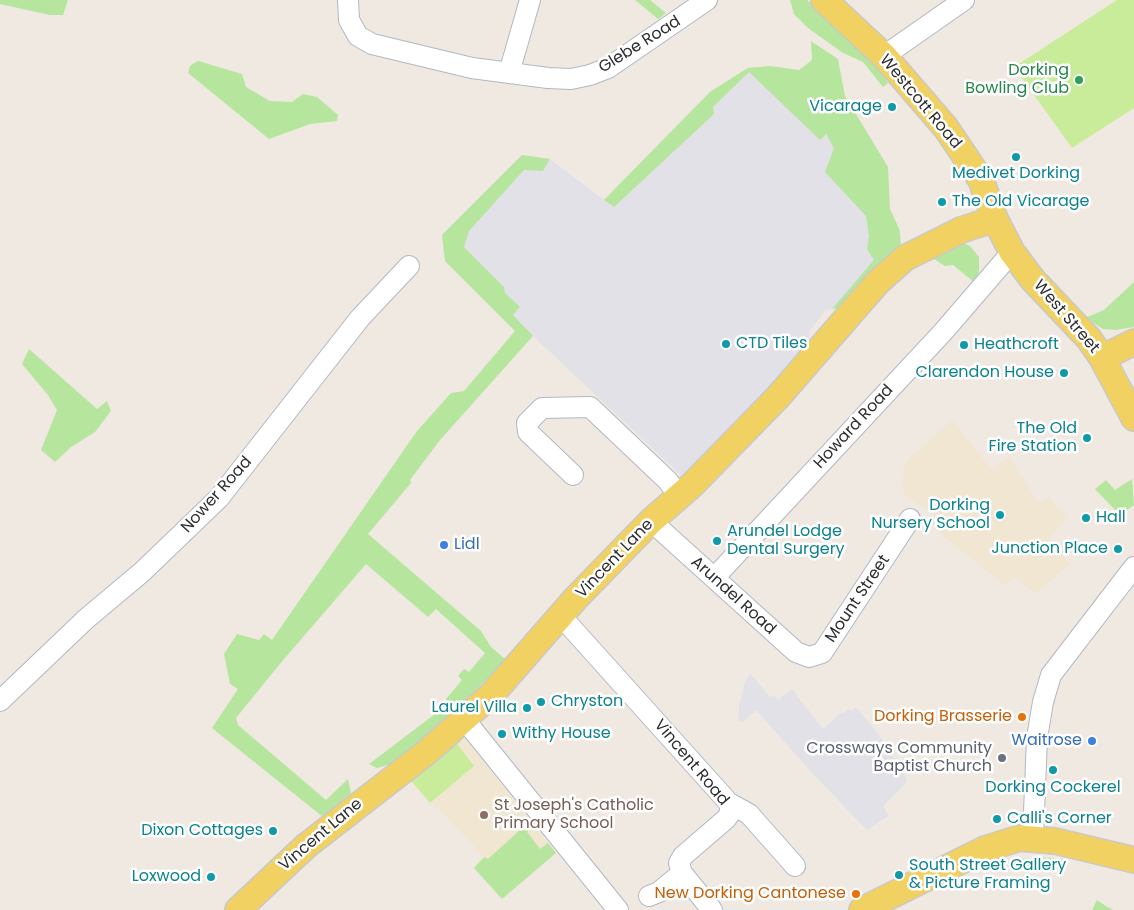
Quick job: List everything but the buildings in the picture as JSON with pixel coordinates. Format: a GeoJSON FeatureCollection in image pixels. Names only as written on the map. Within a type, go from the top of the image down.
{"type":"FeatureCollection","features":[{"type":"Feature","properties":{"kind":"main road","name":"Westcott Road"},"geometry":{"type":"LineString","coordinates":[[824,0],[884,56],[946,128],[976,171],[995,219]]}},
{"type":"Feature","properties":{"kind":"main road","name":"West Street"},"geometry":{"type":"LineString","coordinates":[[995,219],[1012,252],[1033,280],[1089,340],[1102,358],[1134,418]]}},
{"type":"Feature","properties":{"kind":"main road","name":"Vincent Lane"},"geometry":{"type":"LineString","coordinates":[[238,910],[306,846],[427,752],[492,694],[561,616],[651,521],[679,496],[777,398],[878,282],[904,258],[961,230],[995,219]]}},
{"type":"Feature","properties":{"kind":"main road"},"geometry":{"type":"LineString","coordinates":[[1102,358],[1134,343]]}},
{"type":"Feature","properties":{"kind":"main road"},"geometry":{"type":"LineString","coordinates":[[862,910],[985,849],[1007,841],[1033,837],[1090,847],[1134,860]]}},
{"type":"Feature","properties":{"kind":"street","name":"Glebe Road"},"geometry":{"type":"LineString","coordinates":[[348,0],[349,20],[358,36],[372,44],[472,68],[556,78],[590,76],[608,68],[707,0]]}},
{"type":"Feature","properties":{"kind":"street"},"geometry":{"type":"LineString","coordinates":[[509,73],[530,0]]}},
{"type":"Feature","properties":{"kind":"street"},"geometry":{"type":"LineString","coordinates":[[884,56],[964,0]]}},
{"type":"Feature","properties":{"kind":"street","name":"Howard Road"},"geometry":{"type":"LineString","coordinates":[[714,578],[943,332],[1012,252]]}},
{"type":"Feature","properties":{"kind":"street","name":"Nower Road"},"geometry":{"type":"LineString","coordinates":[[0,701],[86,619],[142,572],[219,498],[360,318],[409,266]]}},
{"type":"Feature","properties":{"kind":"street"},"geometry":{"type":"LineString","coordinates":[[573,475],[528,432],[527,423],[542,408],[590,407],[668,481],[679,496]]}},
{"type":"Feature","properties":{"kind":"street","name":"Mount Street"},"geometry":{"type":"LineString","coordinates":[[822,653],[910,519]]}},
{"type":"Feature","properties":{"kind":"street","name":"Arundel Road"},"geometry":{"type":"LineString","coordinates":[[651,521],[796,652],[809,657],[822,653]]}},
{"type":"Feature","properties":{"kind":"street"},"geometry":{"type":"LineString","coordinates":[[1033,837],[1037,738],[1045,691],[1051,675],[1134,567]]}},
{"type":"Feature","properties":{"kind":"street","name":"Vincent Road"},"geometry":{"type":"LineString","coordinates":[[561,616],[729,803],[731,812],[726,819],[683,856],[679,864],[682,874]]}},
{"type":"Feature","properties":{"kind":"street"},"geometry":{"type":"LineString","coordinates":[[464,719],[618,910]]}},
{"type":"Feature","properties":{"kind":"street"},"geometry":{"type":"LineString","coordinates":[[729,803],[749,814],[796,866]]}},
{"type":"Feature","properties":{"kind":"street"},"geometry":{"type":"LineString","coordinates":[[649,896],[659,892],[682,874],[712,910]]}},
{"type":"Feature","properties":{"kind":"shaded area"},"geometry":{"type":"Polygon","coordinates":[[[770,66],[826,105],[884,261],[843,307],[826,310],[811,329],[805,352],[685,479],[533,336],[515,331],[445,261],[442,235],[522,155],[550,159],[604,200],[710,92],[748,68],[770,66]]]}},
{"type":"Feature","properties":{"kind":"shaded area"},"geometry":{"type":"Polygon","coordinates":[[[952,420],[992,470],[1009,457],[1039,503],[1049,497],[1066,518],[1048,541],[1070,564],[1039,591],[1033,592],[1015,577],[1004,585],[937,531],[941,519],[905,495],[902,484],[903,471],[907,461],[952,420]]]}},
{"type":"Feature","properties":{"kind":"shaded area"},"geometry":{"type":"Polygon","coordinates":[[[750,673],[770,697],[773,695],[778,700],[792,689],[823,729],[842,712],[844,713],[849,709],[851,711],[856,707],[879,735],[907,779],[905,784],[883,806],[889,816],[867,830],[814,775],[756,710],[743,722],[738,721],[745,682],[750,673]]]}},
{"type":"Feature","properties":{"kind":"shaded area","name":"St Joseph's Catholic Primary School"},"geometry":{"type":"Polygon","coordinates":[[[461,734],[556,853],[502,899],[474,868],[484,857],[407,776],[461,734]]]}},
{"type":"Feature","properties":{"kind":"green space"},"geometry":{"type":"Polygon","coordinates":[[[0,0],[68,0],[63,15],[50,15],[0,4],[0,0]]]}},
{"type":"Feature","properties":{"kind":"green space"},"geometry":{"type":"Polygon","coordinates":[[[635,0],[650,0],[666,13],[658,19],[635,0]]]}},
{"type":"Feature","properties":{"kind":"green space"},"geometry":{"type":"Polygon","coordinates":[[[790,0],[807,0],[820,11],[878,68],[888,83],[883,87],[863,62],[843,53],[808,28],[794,14],[790,0]]]}},
{"type":"Feature","properties":{"kind":"green space","name":"Dorking Bowling Club"},"geometry":{"type":"Polygon","coordinates":[[[1117,0],[1134,0],[1134,108],[1072,148],[1014,67],[1117,0]]]}},
{"type":"Feature","properties":{"kind":"green space"},"geometry":{"type":"Polygon","coordinates":[[[811,41],[838,59],[845,96],[888,167],[890,209],[900,231],[901,248],[843,307],[832,309],[874,260],[867,249],[869,236],[866,216],[825,172],[834,148],[826,134],[820,140],[749,72],[713,107],[714,114],[614,207],[604,200],[710,92],[748,68],[770,66],[799,70],[812,60],[811,41]]]}},
{"type":"Feature","properties":{"kind":"green space"},"geometry":{"type":"Polygon","coordinates":[[[198,61],[242,74],[246,87],[270,101],[292,102],[303,94],[317,97],[338,115],[337,121],[310,124],[269,139],[188,73],[190,66],[198,61]]]}},
{"type":"Feature","properties":{"kind":"green space"},"geometry":{"type":"Polygon","coordinates":[[[522,155],[550,159],[543,171],[524,170],[469,231],[464,247],[504,287],[505,293],[520,307],[513,315],[533,336],[440,440],[410,480],[411,483],[368,534],[481,631],[491,647],[506,660],[440,725],[391,764],[377,768],[369,764],[447,705],[446,699],[462,680],[458,676],[464,669],[469,672],[485,653],[436,609],[428,617],[366,564],[236,718],[238,725],[326,800],[348,779],[351,793],[323,817],[212,728],[238,689],[230,684],[224,654],[237,634],[259,640],[264,634],[272,640],[417,431],[451,393],[464,391],[515,331],[445,261],[442,235],[522,155]]]}},
{"type":"Feature","properties":{"kind":"green space"},"geometry":{"type":"Polygon","coordinates":[[[957,240],[970,246],[979,257],[979,272],[974,282],[953,265],[945,266],[934,259],[933,251],[957,240]]]}},
{"type":"Feature","properties":{"kind":"green space"},"geometry":{"type":"Polygon","coordinates":[[[1134,282],[1134,327],[1116,330],[1103,329],[1085,318],[1104,310],[1134,282]]]}},
{"type":"Feature","properties":{"kind":"green space"},"geometry":{"type":"Polygon","coordinates":[[[29,349],[97,409],[107,401],[111,411],[95,432],[71,447],[55,462],[41,450],[57,410],[48,395],[22,364],[29,349]]]}},
{"type":"Feature","properties":{"kind":"green space"},"geometry":{"type":"Polygon","coordinates":[[[1132,479],[1134,505],[1120,515],[1095,489],[1106,480],[1115,490],[1132,479]]]}},
{"type":"Feature","properties":{"kind":"green space"},"geometry":{"type":"Polygon","coordinates":[[[454,740],[474,766],[430,803],[407,776],[454,740]]]}},
{"type":"Feature","properties":{"kind":"green space"},"geometry":{"type":"Polygon","coordinates":[[[530,821],[534,826],[527,832],[540,849],[548,843],[556,853],[502,899],[474,868],[484,857],[488,859],[530,821]]]}},
{"type":"Feature","properties":{"kind":"green space"},"geometry":{"type":"Polygon","coordinates":[[[1037,857],[1063,859],[1065,868],[1016,870],[1007,866],[1020,859],[1030,858],[1030,865],[1038,864],[1037,857]]]}},
{"type":"Feature","properties":{"kind":"green space"},"geometry":{"type":"Polygon","coordinates":[[[1097,900],[1106,906],[1113,910],[1092,910],[1097,900]]]}},
{"type":"Feature","properties":{"kind":"place","name":"Dorking Bowling Club"},"geometry":{"type":"Point","coordinates":[1079,80]}},
{"type":"Feature","properties":{"kind":"place","name":"Vicarage"},"geometry":{"type":"Point","coordinates":[892,107]}},
{"type":"Feature","properties":{"kind":"place","name":"Medivet Dorking"},"geometry":{"type":"Point","coordinates":[1016,157]}},
{"type":"Feature","properties":{"kind":"place","name":"The Old Vicarage"},"geometry":{"type":"Point","coordinates":[942,202]}},
{"type":"Feature","properties":{"kind":"place","name":"CTD Tiles"},"geometry":{"type":"Point","coordinates":[726,344]}},
{"type":"Feature","properties":{"kind":"place","name":"Heathcroft"},"geometry":{"type":"Point","coordinates":[964,345]}},
{"type":"Feature","properties":{"kind":"place","name":"Clarendon House"},"geometry":{"type":"Point","coordinates":[1064,373]}},
{"type":"Feature","properties":{"kind":"place","name":"The Old Fire Station"},"geometry":{"type":"Point","coordinates":[1087,438]}},
{"type":"Feature","properties":{"kind":"place","name":"Dorking Nursery School"},"geometry":{"type":"Point","coordinates":[1000,515]}},
{"type":"Feature","properties":{"kind":"place","name":"Hall"},"geometry":{"type":"Point","coordinates":[1086,518]}},
{"type":"Feature","properties":{"kind":"place","name":"Arundel Lodge Dental Surgery"},"geometry":{"type":"Point","coordinates":[717,541]}},
{"type":"Feature","properties":{"kind":"place","name":"Lidl"},"geometry":{"type":"Point","coordinates":[444,545]}},
{"type":"Feature","properties":{"kind":"place","name":"Junction Place"},"geometry":{"type":"Point","coordinates":[1118,549]}},
{"type":"Feature","properties":{"kind":"place","name":"Chryston"},"geometry":{"type":"Point","coordinates":[541,702]}},
{"type":"Feature","properties":{"kind":"place","name":"Laurel Villa"},"geometry":{"type":"Point","coordinates":[527,708]}},
{"type":"Feature","properties":{"kind":"place","name":"Dorking Brasserie"},"geometry":{"type":"Point","coordinates":[1022,717]}},
{"type":"Feature","properties":{"kind":"place","name":"Withy House"},"geometry":{"type":"Point","coordinates":[502,734]}},
{"type":"Feature","properties":{"kind":"place","name":"Waitrose"},"geometry":{"type":"Point","coordinates":[1092,741]}},
{"type":"Feature","properties":{"kind":"place","name":"Crossways Community Baptist Church"},"geometry":{"type":"Point","coordinates":[1002,758]}},
{"type":"Feature","properties":{"kind":"place","name":"Dorking Cockerel"},"geometry":{"type":"Point","coordinates":[1053,770]}},
{"type":"Feature","properties":{"kind":"place","name":"St Joseph's Catholic Primary School"},"geometry":{"type":"Point","coordinates":[484,815]}},
{"type":"Feature","properties":{"kind":"place","name":"Calli's Corner"},"geometry":{"type":"Point","coordinates":[997,819]}},
{"type":"Feature","properties":{"kind":"place","name":"Dixon Cottages"},"geometry":{"type":"Point","coordinates":[273,831]}},
{"type":"Feature","properties":{"kind":"place","name":"South Street Gallery & Picture Framing"},"geometry":{"type":"Point","coordinates":[899,875]}},
{"type":"Feature","properties":{"kind":"place","name":"Loxwood"},"geometry":{"type":"Point","coordinates":[211,877]}},
{"type":"Feature","properties":{"kind":"place","name":"New Dorking Cantonese"},"geometry":{"type":"Point","coordinates":[856,894]}}]}
